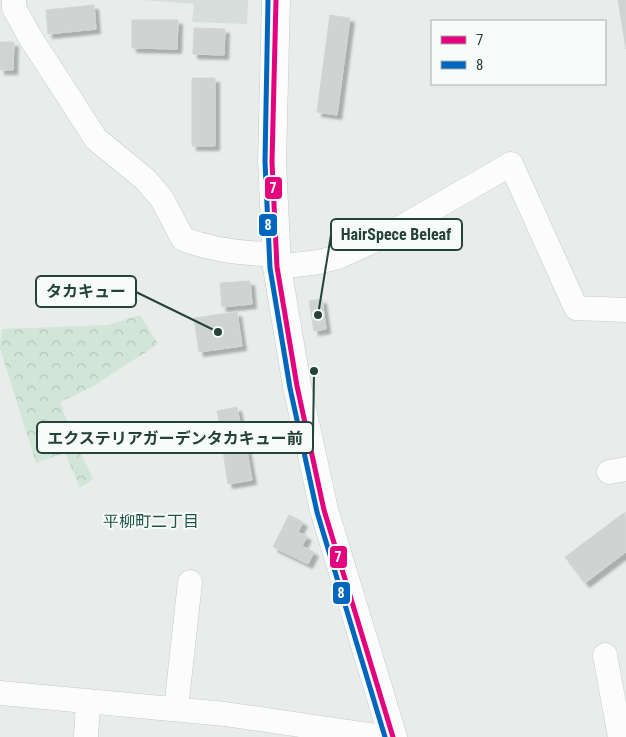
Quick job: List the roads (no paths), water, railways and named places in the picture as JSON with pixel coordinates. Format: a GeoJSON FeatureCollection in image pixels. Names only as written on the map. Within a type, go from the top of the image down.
{"type":"FeatureCollection","features":[{"type":"Feature","properties":{"kind":"street"},"geometry":{"type":"LineString","coordinates":[[14,0],[14,8],[30,37],[96,139],[146,180],[162,199],[183,239],[199,245],[256,254],[276,261],[319,262],[338,257],[393,232],[511,164],[576,308],[626,310]]}},
{"type":"Feature","properties":{"kind":"street"},"geometry":{"type":"LineString","coordinates":[[276,0],[272,162],[276,261],[296,386],[324,510],[393,737]]}},
{"type":"Feature","properties":{"kind":"street"},"geometry":{"type":"LineString","coordinates":[[176,709],[190,582]]}},
{"type":"Feature","properties":{"kind":"street"},"geometry":{"type":"LineString","coordinates":[[605,655],[620,737]]}},
{"type":"Feature","properties":{"kind":"street"},"geometry":{"type":"LineString","coordinates":[[0,693],[224,714],[383,737]]}},
{"type":"Feature","properties":{"kind":"street"},"geometry":{"type":"LineString","coordinates":[[86,737],[88,702]]}},
{"type":"Feature","properties":{"kind":"place","name":"HairSpece Beleaf"},"geometry":{"type":"Point","coordinates":[318,315]}},
{"type":"Feature","properties":{"kind":"place","name":"タカキュー"},"geometry":{"type":"Point","coordinates":[218,332]}},
{"type":"Feature","properties":{"kind":"place","name":"エクステリアガーデンタカキュー前"},"geometry":{"type":"Point","coordinates":[314,371]}},
{"type":"Feature","properties":{"kind":"district","name":"平柳町二丁目"},"geometry":{"type":"Point","coordinates":[151,521]}}]}
